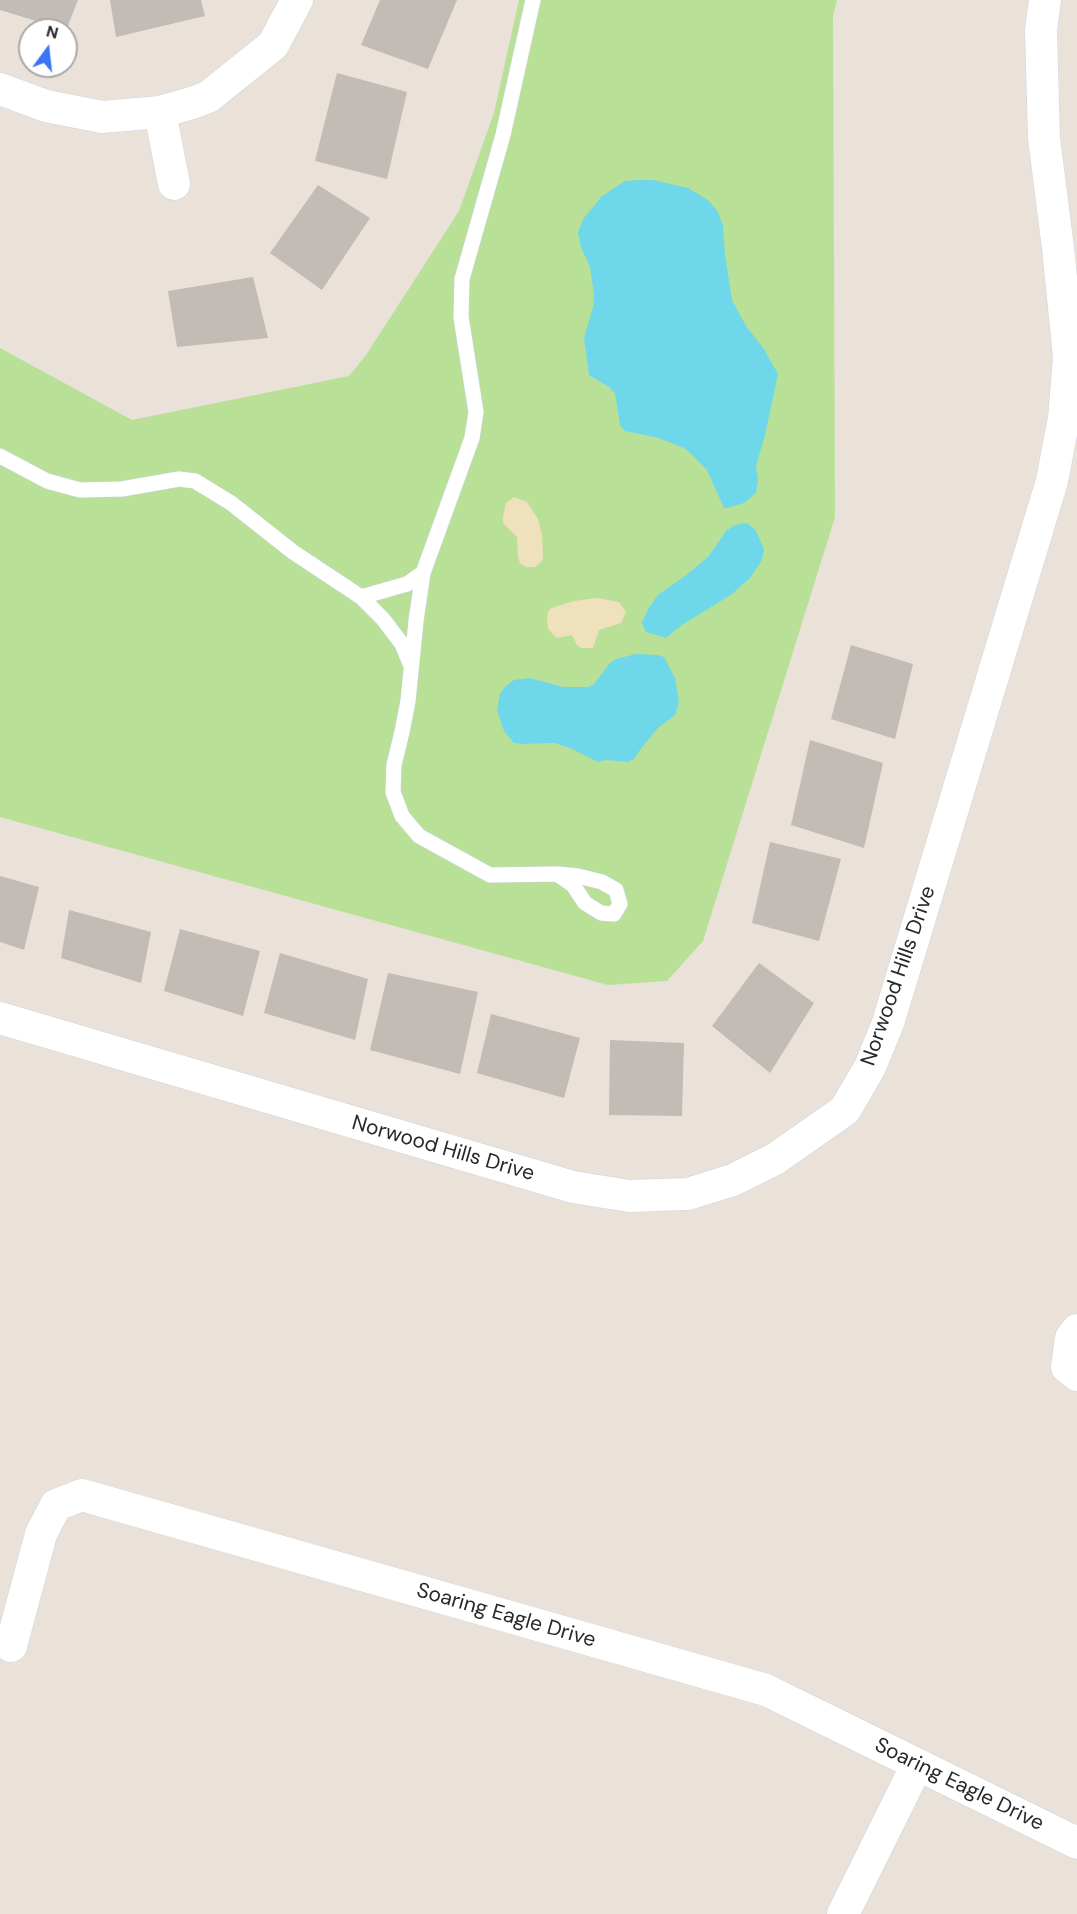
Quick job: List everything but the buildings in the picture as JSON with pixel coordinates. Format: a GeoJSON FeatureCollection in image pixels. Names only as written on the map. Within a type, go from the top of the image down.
{"type":"FeatureCollection","features":[{"type":"Feature","properties":{"kind":"street"},"geometry":{"type":"LineString","coordinates":[[0,89],[46,106],[102,117],[160,112],[208,97],[273,45],[297,0]]}},
{"type":"Feature","properties":{"kind":"street","name":"Norwood Hills Drive"},"geometry":{"type":"LineString","coordinates":[[0,1018],[573,1187],[630,1196],[688,1194],[733,1180],[775,1159],[845,1110],[870,1067],[888,1023],[1048,492],[1064,418],[1069,357],[1044,138],[1041,30],[1046,0]]}},
{"type":"Feature","properties":{"kind":"street"},"geometry":{"type":"LineString","coordinates":[[160,112],[174,184]]}},
{"type":"Feature","properties":{"kind":"street"},"geometry":{"type":"LineString","coordinates":[[1077,1330],[1071,1338],[1067,1367],[1077,1375]]}},
{"type":"Feature","properties":{"kind":"street","name":"Soaring Eagle Drive"},"geometry":{"type":"LineString","coordinates":[[11,1646],[41,1534],[56,1505],[82,1495],[766,1690],[1077,1843]]}},
{"type":"Feature","properties":{"kind":"street"},"geometry":{"type":"LineString","coordinates":[[843,1914],[917,1765]]}},
{"type":"Feature","properties":{"kind":"lane"},"geometry":{"type":"LineString","coordinates":[[533,0],[503,135],[462,279],[461,317],[476,412],[472,438],[423,573],[402,732],[394,765],[393,792],[402,816],[419,836],[490,875],[557,874]]}},
{"type":"Feature","properties":{"kind":"lane"},"geometry":{"type":"LineString","coordinates":[[0,456],[47,481],[80,490],[122,489],[179,479],[195,481],[231,503],[293,552],[360,597],[383,620],[402,644],[411,666]]}},
{"type":"Feature","properties":{"kind":"lane"},"geometry":{"type":"LineString","coordinates":[[360,597],[407,584],[423,573]]}},
{"type":"Feature","properties":{"kind":"green space"},"geometry":{"type":"Polygon","coordinates":[[[519,0],[837,0],[833,16],[835,517],[703,941],[667,981],[608,985],[0,817],[0,348],[132,420],[349,376],[366,355],[459,211],[494,113],[519,0]]]}},
{"type":"Feature","properties":{"kind":"sand"},"geometry":{"type":"Polygon","coordinates":[[[514,497],[527,502],[538,519],[542,535],[543,556],[542,561],[535,567],[526,567],[520,563],[517,537],[503,523],[506,503],[514,497]]]}},
{"type":"Feature","properties":{"kind":"sand"},"geometry":{"type":"Polygon","coordinates":[[[597,598],[619,602],[626,612],[621,623],[599,630],[593,648],[581,648],[572,635],[557,638],[548,629],[547,618],[551,608],[574,601],[597,598]]]}},
{"type":"Feature","properties":{"kind":"water"},"geometry":{"type":"Polygon","coordinates":[[[653,180],[688,188],[708,200],[718,212],[723,226],[732,300],[746,326],[764,349],[778,374],[756,466],[758,480],[756,493],[744,503],[724,508],[707,470],[686,449],[659,438],[625,431],[620,425],[615,393],[589,375],[584,338],[593,307],[594,294],[590,267],[581,247],[578,232],[584,218],[602,196],[625,181],[653,180]]]}},
{"type":"Feature","properties":{"kind":"water"},"geometry":{"type":"Polygon","coordinates":[[[746,523],[755,529],[764,549],[762,560],[750,578],[732,594],[682,625],[666,638],[646,632],[642,623],[658,595],[709,556],[726,531],[735,525],[746,523]]]}},
{"type":"Feature","properties":{"kind":"water"},"geometry":{"type":"Polygon","coordinates":[[[636,654],[664,657],[675,678],[679,702],[675,715],[658,728],[634,759],[628,762],[606,760],[598,762],[554,743],[514,743],[504,731],[497,710],[500,694],[514,680],[530,678],[563,687],[588,687],[594,684],[610,663],[616,659],[636,654]]]}}]}
